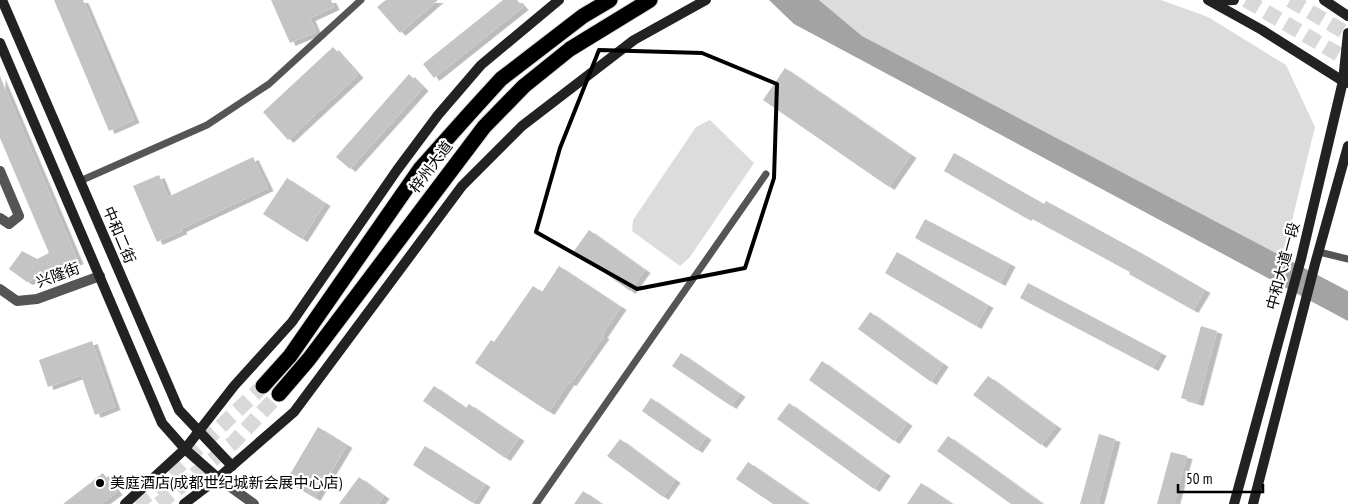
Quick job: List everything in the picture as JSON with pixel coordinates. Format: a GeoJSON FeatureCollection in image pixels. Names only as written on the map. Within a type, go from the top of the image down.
{"type":"FeatureCollection","features":[{"type":"Feature","properties":{"kind":"highway","name":"梓州大道"},"geometry":{"type":"LineString","coordinates":[[263,386],[290,356],[420,169],[470,113],[501,79],[583,16],[610,0]]}},
{"type":"Feature","properties":{"kind":"highway","name":"梓州大道"},"geometry":{"type":"LineString","coordinates":[[279,394],[308,359],[484,127],[524,86],[570,48],[650,0]]}},
{"type":"Feature","properties":{"kind":"main road","name":"中和二街"},"geometry":{"type":"LineString","coordinates":[[2,0],[179,410],[232,466]]}},
{"type":"Feature","properties":{"kind":"main road"},"geometry":{"type":"LineString","coordinates":[[125,504],[184,449],[234,386],[292,322],[396,170],[438,115],[481,65],[559,0]]}},
{"type":"Feature","properties":{"kind":"main road"},"geometry":{"type":"LineString","coordinates":[[184,504],[218,478],[294,412],[462,186],[516,133],[634,40],[706,0]]}},
{"type":"Feature","properties":{"kind":"main road"},"geometry":{"type":"LineString","coordinates":[[1209,0],[1234,0]]}},
{"type":"Feature","properties":{"kind":"main road"},"geometry":{"type":"LineString","coordinates":[[1209,0],[1262,30],[1345,83]]}},
{"type":"Feature","properties":{"kind":"main road"},"geometry":{"type":"LineString","coordinates":[[1324,0],[1348,16]]}},
{"type":"Feature","properties":{"kind":"main road","name":"中和大道一段"},"geometry":{"type":"LineString","coordinates":[[1234,504],[1302,258],[1345,83],[1348,34]]}},
{"type":"Feature","properties":{"kind":"main road"},"geometry":{"type":"LineString","coordinates":[[0,43],[162,423],[184,449],[218,478]]}},
{"type":"Feature","properties":{"kind":"main road","name":"中和大道一段"},"geometry":{"type":"LineString","coordinates":[[1253,504],[1304,313],[1315,264],[1348,146]]}},
{"type":"Feature","properties":{"kind":"street"},"geometry":{"type":"LineString","coordinates":[[0,171],[19,216],[9,224],[0,218]]}},
{"type":"Feature","properties":{"kind":"street","name":"兴隆街"},"geometry":{"type":"LineString","coordinates":[[0,289],[17,301],[37,300],[100,276]]}},
{"type":"Feature","properties":{"kind":"street"},"geometry":{"type":"LineString","coordinates":[[218,478],[254,504]]}},
{"type":"Feature","properties":{"kind":"lane"},"geometry":{"type":"LineString","coordinates":[[80,181],[207,125],[269,84],[361,0]]}},
{"type":"Feature","properties":{"kind":"lane"},"geometry":{"type":"LineString","coordinates":[[536,504],[766,174]]}},
{"type":"Feature","properties":{"kind":"lane"},"geometry":{"type":"LineString","coordinates":[[1319,252],[1348,259]]}},
{"type":"Feature","properties":{"kind":"highlighted area"},"geometry":{"type":"Polygon","coordinates":[[[599,50],[702,53],[777,84],[774,178],[745,268],[637,289],[536,232],[560,148],[599,50]]]}},
{"type":"Feature","properties":{"kind":"shaded area"},"geometry":{"type":"Polygon","coordinates":[[[769,0],[819,0],[862,36],[1348,291],[1348,321],[794,24],[769,0]]]}},
{"type":"Feature","properties":{"kind":"shaded area"},"geometry":{"type":"Polygon","coordinates":[[[819,0],[1161,0],[1208,17],[1286,65],[1315,127],[1283,257],[862,36],[819,0]]]}},
{"type":"Feature","properties":{"kind":"shaded area"},"geometry":{"type":"Polygon","coordinates":[[[710,120],[754,163],[690,257],[680,266],[632,231],[633,220],[696,127],[710,120]]]}},
{"type":"Feature","properties":{"kind":"building"},"geometry":{"type":"Polygon","coordinates":[[[54,0],[83,0],[134,120],[109,131],[54,0]]]}},
{"type":"Feature","properties":{"kind":"building"},"geometry":{"type":"Polygon","coordinates":[[[271,0],[331,0],[334,7],[310,18],[316,32],[290,43],[271,0]]]}},
{"type":"Feature","properties":{"kind":"building"},"geometry":{"type":"Polygon","coordinates":[[[386,0],[438,0],[400,33],[377,7],[386,0]]]}},
{"type":"Feature","properties":{"kind":"building"},"geometry":{"type":"Polygon","coordinates":[[[503,0],[517,0],[523,7],[434,78],[423,64],[503,0]]]}},
{"type":"Feature","properties":{"kind":"building"},"geometry":{"type":"Polygon","coordinates":[[[333,47],[358,75],[288,140],[263,112],[333,47]]]}},
{"type":"Feature","properties":{"kind":"building"},"geometry":{"type":"Polygon","coordinates":[[[785,68],[911,155],[889,187],[763,100],[785,68]]]}},
{"type":"Feature","properties":{"kind":"building"},"geometry":{"type":"Polygon","coordinates":[[[409,74],[423,88],[350,169],[336,157],[409,74]]]}},
{"type":"Feature","properties":{"kind":"building"},"geometry":{"type":"Polygon","coordinates":[[[0,76],[78,261],[27,282],[9,269],[22,251],[37,259],[49,253],[0,138],[0,76]]]}},
{"type":"Feature","properties":{"kind":"building"},"geometry":{"type":"Polygon","coordinates":[[[954,153],[1044,204],[1046,201],[1205,290],[1193,310],[1129,274],[1130,272],[1027,216],[1026,218],[944,171],[954,153]]]}},
{"type":"Feature","properties":{"kind":"building"},"geometry":{"type":"Polygon","coordinates":[[[253,157],[268,188],[157,242],[133,186],[159,175],[168,197],[253,157]]]}},
{"type":"Feature","properties":{"kind":"building"},"geometry":{"type":"Polygon","coordinates":[[[287,178],[325,203],[302,239],[263,214],[287,178]]]}},
{"type":"Feature","properties":{"kind":"building"},"geometry":{"type":"Polygon","coordinates":[[[925,219],[1010,264],[1000,283],[915,238],[925,219]]]}},
{"type":"Feature","properties":{"kind":"building"},"geometry":{"type":"Polygon","coordinates":[[[589,230],[645,270],[630,291],[574,251],[589,230]]]}},
{"type":"Feature","properties":{"kind":"building"},"geometry":{"type":"Polygon","coordinates":[[[897,252],[988,305],[976,326],[885,273],[897,252]]]}},
{"type":"Feature","properties":{"kind":"building"},"geometry":{"type":"Polygon","coordinates":[[[559,266],[621,307],[602,335],[604,336],[549,412],[475,363],[491,340],[494,342],[533,286],[542,292],[559,266]]]}},
{"type":"Feature","properties":{"kind":"building"},"geometry":{"type":"Polygon","coordinates":[[[1028,283],[1161,353],[1153,368],[1020,298],[1028,283]]]}},
{"type":"Feature","properties":{"kind":"building"},"geometry":{"type":"Polygon","coordinates":[[[870,312],[943,364],[931,382],[858,329],[870,312]]]}},
{"type":"Feature","properties":{"kind":"building"},"geometry":{"type":"Polygon","coordinates":[[[1201,326],[1217,331],[1198,403],[1181,398],[1201,326]]]}},
{"type":"Feature","properties":{"kind":"building"},"geometry":{"type":"Polygon","coordinates":[[[92,341],[115,407],[95,415],[81,375],[48,387],[39,360],[92,341]]]}},
{"type":"Feature","properties":{"kind":"building"},"geometry":{"type":"Polygon","coordinates":[[[681,353],[740,394],[731,406],[672,366],[681,353]]]}},
{"type":"Feature","properties":{"kind":"building"},"geometry":{"type":"Polygon","coordinates":[[[822,361],[907,423],[894,441],[809,380],[822,361]]]}},
{"type":"Feature","properties":{"kind":"building"},"geometry":{"type":"Polygon","coordinates":[[[988,376],[1056,426],[1041,445],[973,395],[988,376]]]}},
{"type":"Feature","properties":{"kind":"building"},"geometry":{"type":"Polygon","coordinates":[[[434,386],[466,408],[469,404],[519,438],[505,458],[423,401],[434,386]]]}},
{"type":"Feature","properties":{"kind":"building"},"geometry":{"type":"Polygon","coordinates":[[[651,398],[706,437],[697,450],[642,411],[651,398]]]}},
{"type":"Feature","properties":{"kind":"building"},"geometry":{"type":"Polygon","coordinates":[[[789,403],[885,473],[874,489],[777,419],[789,403]]]}},
{"type":"Feature","properties":{"kind":"building"},"geometry":{"type":"Polygon","coordinates":[[[318,427],[347,445],[315,498],[286,481],[318,427]]]}},
{"type":"Feature","properties":{"kind":"building"},"geometry":{"type":"Polygon","coordinates":[[[1099,434],[1115,439],[1098,504],[1080,504],[1099,434]]]}},
{"type":"Feature","properties":{"kind":"building"},"geometry":{"type":"Polygon","coordinates":[[[948,436],[1043,504],[1011,504],[937,451],[948,436]]]}},
{"type":"Feature","properties":{"kind":"building"},"geometry":{"type":"Polygon","coordinates":[[[620,439],[675,480],[663,497],[607,456],[620,439]]]}},
{"type":"Feature","properties":{"kind":"building"},"geometry":{"type":"Polygon","coordinates":[[[425,446],[485,484],[473,503],[413,465],[425,446]]]}},
{"type":"Feature","properties":{"kind":"building"},"geometry":{"type":"Polygon","coordinates":[[[1171,452],[1187,456],[1174,504],[1157,504],[1171,452]]]}},
{"type":"Feature","properties":{"kind":"building"},"geometry":{"type":"Polygon","coordinates":[[[748,462],[809,504],[773,504],[736,479],[748,462]]]}},
{"type":"Feature","properties":{"kind":"building","name":"美庭酒店(成都世纪城新会展中心店)"},"geometry":{"type":"Polygon","coordinates":[[[103,473],[117,492],[101,504],[63,504],[103,473]]]}},
{"type":"Feature","properties":{"kind":"building"},"geometry":{"type":"Polygon","coordinates":[[[359,477],[384,496],[378,504],[339,504],[359,477]]]}},
{"type":"Feature","properties":{"kind":"building"},"geometry":{"type":"Polygon","coordinates":[[[921,483],[953,504],[907,504],[921,483]]]}},
{"type":"Feature","properties":{"kind":"building"},"geometry":{"type":"Polygon","coordinates":[[[583,491],[602,504],[574,504],[583,491]]]}},
{"type":"Feature","properties":{"kind":"tunnel"},"geometry":{"type":"LineString","coordinates":[[1246,0],[1348,60]]}},
{"type":"Feature","properties":{"kind":"tunnel"},"geometry":{"type":"LineString","coordinates":[[1290,0],[1348,34]]}},
{"type":"Feature","properties":{"kind":"tunnel"},"geometry":{"type":"LineString","coordinates":[[136,504],[154,490],[263,386]]}},
{"type":"Feature","properties":{"kind":"tunnel"},"geometry":{"type":"LineString","coordinates":[[159,504],[234,442],[279,394]]}},
{"type":"Feature","properties":{"kind":"place","name":"美庭酒店(成都世纪城新会展中心店)"},"geometry":{"type":"Point","coordinates":[100,483]}}]}
